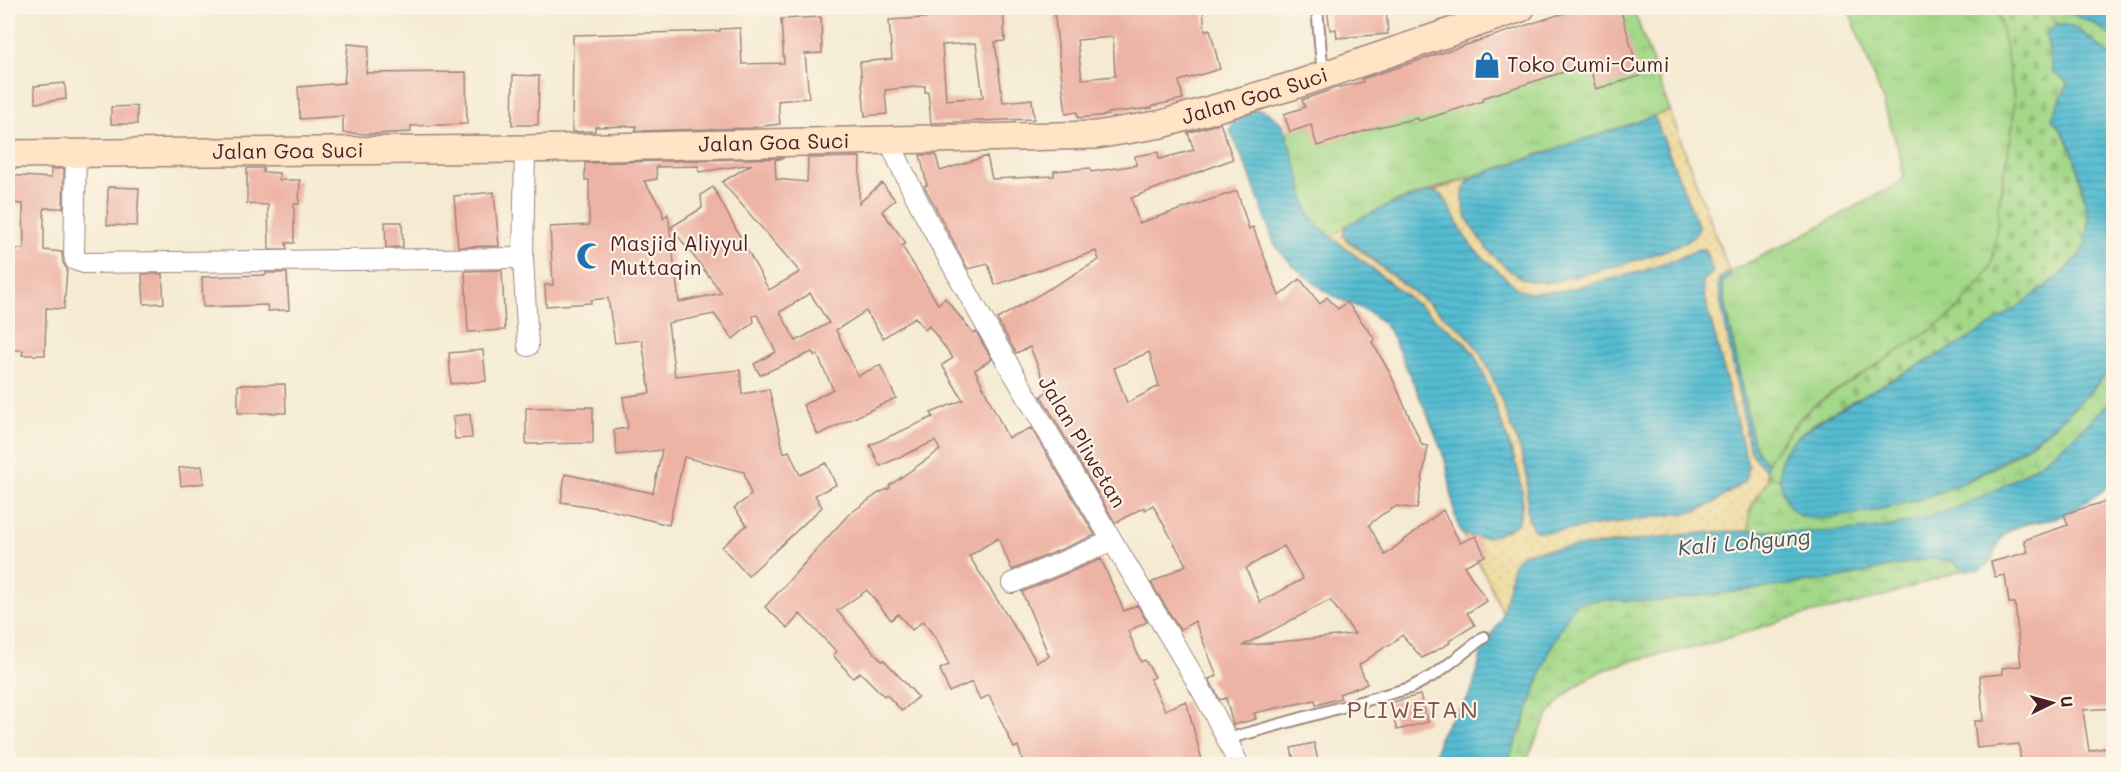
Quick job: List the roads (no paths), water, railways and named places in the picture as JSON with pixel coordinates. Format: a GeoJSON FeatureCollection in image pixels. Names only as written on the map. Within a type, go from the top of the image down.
{"type":"FeatureCollection","features":[{"type":"Feature","properties":{"kind":"street","name":"Jalan Goa Suci"},"geometry":{"type":"LineString","coordinates":[[8,154],[525,149],[1076,137],[1162,124],[1323,75],[1521,8]]}},
{"type":"Feature","properties":{"kind":"street","name":"Jalan Pliwetan"},"geometry":{"type":"LineString","coordinates":[[890,142],[914,194],[966,290],[1026,397],[1193,677],[1227,739],[1238,765]]}},
{"type":"Feature","properties":{"kind":"street"},"geometry":{"type":"LineString","coordinates":[[525,149],[523,258],[528,346]]}},
{"type":"Feature","properties":{"kind":"street"},"geometry":{"type":"LineString","coordinates":[[76,153],[74,254],[75,260],[84,263],[523,258]]}},
{"type":"Feature","properties":{"kind":"street"},"geometry":{"type":"LineString","coordinates":[[1012,583],[1112,541]]}},
{"type":"Feature","properties":{"kind":"lane"},"geometry":{"type":"LineString","coordinates":[[1317,8],[1323,75]]}},
{"type":"Feature","properties":{"kind":"lane"},"geometry":{"type":"LineString","coordinates":[[1227,739],[1410,688],[1436,674],[1484,637]]}},
{"type":"Feature","properties":{"kind":"water"},"geometry":{"type":"Polygon","coordinates":[[[2055,8],[2092,8],[2113,15],[2113,37],[2094,23],[2055,8]]]}},
{"type":"Feature","properties":{"kind":"water"},"geometry":{"type":"Polygon","coordinates":[[[2057,24],[2080,32],[2113,59],[2113,365],[2088,394],[2060,420],[1998,464],[1964,482],[1892,507],[1827,518],[1799,515],[1792,509],[1785,497],[1779,470],[1784,452],[1799,436],[1852,402],[1962,343],[2000,319],[2059,276],[2083,250],[2088,235],[2085,200],[2072,150],[2065,135],[2052,119],[2068,83],[2053,72],[2046,34],[2057,24]]]}},
{"type":"Feature","properties":{"kind":"water"},"geometry":{"type":"Polygon","coordinates":[[[1256,109],[1267,112],[1283,124],[1308,213],[1319,227],[1458,337],[1474,354],[1483,372],[1518,470],[1522,505],[1517,524],[1484,538],[1462,533],[1458,526],[1444,457],[1389,330],[1370,313],[1334,296],[1309,279],[1286,258],[1274,243],[1250,175],[1230,131],[1234,117],[1256,109]]]}},
{"type":"Feature","properties":{"kind":"water"},"geometry":{"type":"Polygon","coordinates":[[[1654,116],[1699,228],[1692,237],[1656,254],[1632,261],[1550,282],[1537,282],[1522,278],[1509,270],[1478,237],[1465,210],[1463,198],[1466,185],[1474,177],[1654,116]]]}},
{"type":"Feature","properties":{"kind":"water"},"geometry":{"type":"Polygon","coordinates":[[[1437,192],[1443,196],[1465,237],[1475,250],[1518,289],[1527,293],[1561,291],[1644,271],[1704,249],[1713,272],[1703,281],[1703,290],[1748,466],[1744,481],[1714,503],[1696,511],[1560,531],[1534,530],[1528,517],[1527,478],[1523,457],[1495,383],[1478,350],[1463,331],[1343,236],[1346,226],[1397,202],[1437,192]]]}},
{"type":"Feature","properties":{"kind":"water"},"geometry":{"type":"Polygon","coordinates":[[[1729,272],[1730,277],[1722,283],[1722,288],[1752,439],[1758,453],[1767,463],[1766,469],[1756,460],[1749,447],[1718,287],[1719,279],[1729,272]]]}},
{"type":"Feature","properties":{"kind":"water","name":"Kali Lohgung"},"geometry":{"type":"Polygon","coordinates":[[[2113,398],[2113,483],[2062,516],[2014,528],[2004,536],[1990,561],[1981,570],[1964,570],[1951,561],[1929,558],[1841,578],[1725,593],[1658,601],[1578,602],[1571,609],[1549,651],[1507,764],[1433,764],[1439,738],[1473,687],[1482,650],[1501,620],[1514,562],[1521,554],[1705,533],[1852,531],[1905,523],[1939,514],[2004,486],[2062,446],[2113,398]]]}},
{"type":"Feature","properties":{"kind":"place","name":"Toko Cumi-Cumi"},"geometry":{"type":"Point","coordinates":[1487,65]}},
{"type":"Feature","properties":{"kind":"place","name":"Masjid Aliyyul Muttaqin"},"geometry":{"type":"Point","coordinates":[590,256]}},
{"type":"Feature","properties":{"kind":"district","name":"PLIWETAN"},"geometry":{"type":"Point","coordinates":[1413,710]}}]}
